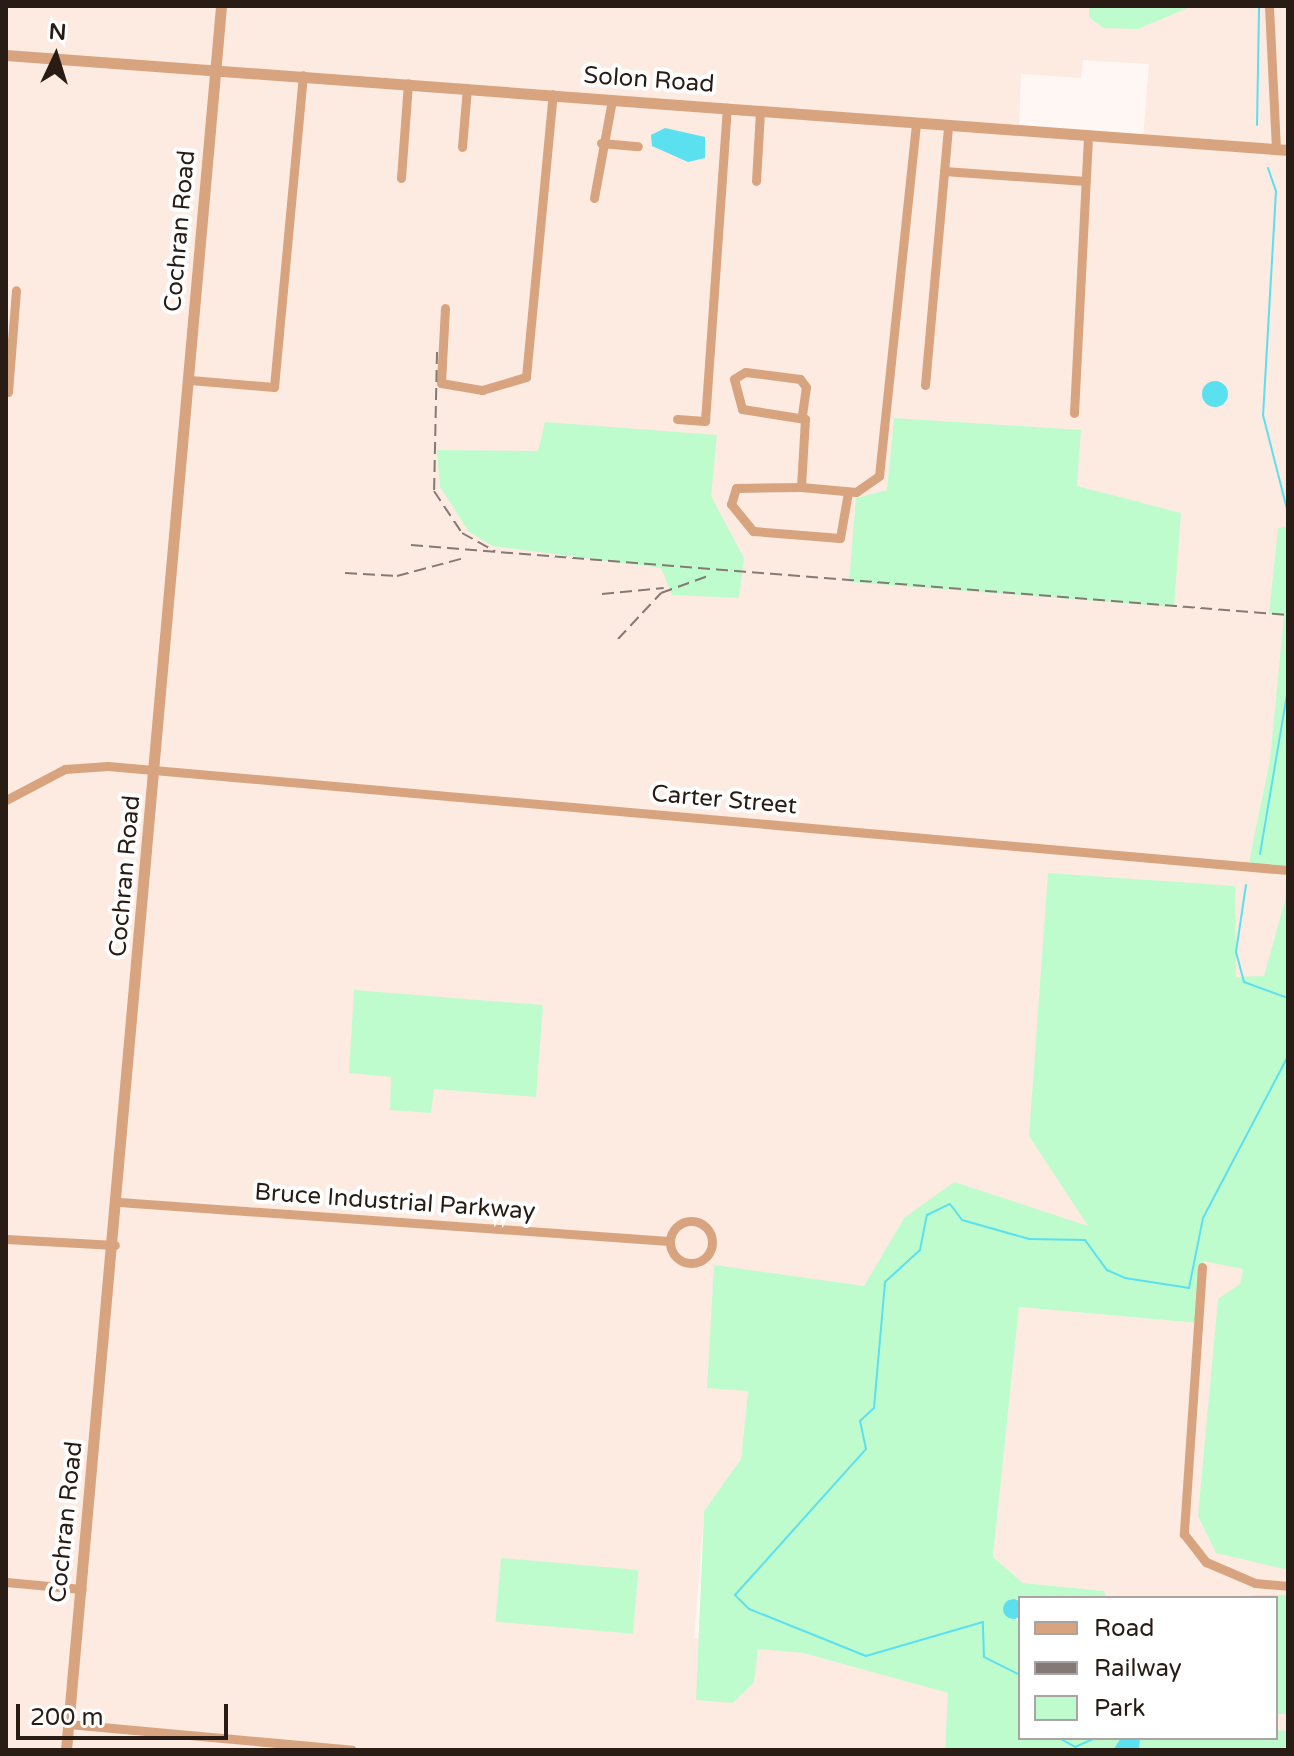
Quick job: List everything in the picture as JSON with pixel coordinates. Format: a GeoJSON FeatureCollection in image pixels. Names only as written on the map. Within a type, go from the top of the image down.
{"type":"FeatureCollection","features":[{"type":"Feature","properties":{"kind":"street","name":"Cochran Road"},"geometry":{"type":"LineString","coordinates":[[66,1750],[119,1202],[221,6]]}},
{"type":"Feature","properties":{"kind":"street"},"geometry":{"type":"LineString","coordinates":[[1269,6],[1282,150]]}},
{"type":"Feature","properties":{"kind":"street","name":"Solon Road"},"geometry":{"type":"LineString","coordinates":[[6,55],[216,68],[1282,150]]}},
{"type":"Feature","properties":{"kind":"street"},"geometry":{"type":"LineString","coordinates":[[190,380],[274,387],[303,75]]}},
{"type":"Feature","properties":{"kind":"street"},"geometry":{"type":"LineString","coordinates":[[401,178],[408,83]]}},
{"type":"Feature","properties":{"kind":"street"},"geometry":{"type":"LineString","coordinates":[[462,147],[467,88]]}},
{"type":"Feature","properties":{"kind":"street"},"geometry":{"type":"LineString","coordinates":[[445,308],[441,383],[482,390],[526,377],[553,94]]}},
{"type":"Feature","properties":{"kind":"street"},"geometry":{"type":"LineString","coordinates":[[594,198],[601,143],[612,100]]}},
{"type":"Feature","properties":{"kind":"street"},"geometry":{"type":"LineString","coordinates":[[677,419],[705,421],[727,108]]}},
{"type":"Feature","properties":{"kind":"street"},"geometry":{"type":"LineString","coordinates":[[756,181],[760,111]]}},
{"type":"Feature","properties":{"kind":"street"},"geometry":{"type":"LineString","coordinates":[[848,492],[840,538],[753,531],[731,504],[736,488],[801,487],[848,492],[879,476],[916,123]]}},
{"type":"Feature","properties":{"kind":"street"},"geometry":{"type":"LineString","coordinates":[[925,385],[948,125]]}},
{"type":"Feature","properties":{"kind":"street"},"geometry":{"type":"LineString","coordinates":[[1074,413],[1088,135]]}},
{"type":"Feature","properties":{"kind":"street"},"geometry":{"type":"LineString","coordinates":[[601,143],[638,146]]}},
{"type":"Feature","properties":{"kind":"street"},"geometry":{"type":"LineString","coordinates":[[944,171],[1086,181]]}},
{"type":"Feature","properties":{"kind":"street"},"geometry":{"type":"LineString","coordinates":[[8,392],[16,290]]}},
{"type":"Feature","properties":{"kind":"street"},"geometry":{"type":"LineString","coordinates":[[801,487],[802,415],[806,387],[800,379],[745,372],[734,379],[742,409],[802,415]]}},
{"type":"Feature","properties":{"kind":"street","name":"Carter Street"},"geometry":{"type":"LineString","coordinates":[[6,800],[65,769],[157,770],[1288,870]]}},
{"type":"Feature","properties":{"kind":"street","name":"Bruce Industrial Parkway"},"geometry":{"type":"LineString","coordinates":[[119,1202],[669,1241],[688,1263],[702,1260],[712,1242],[707,1228],[687,1221],[669,1241]]}},
{"type":"Feature","properties":{"kind":"street"},"geometry":{"type":"LineString","coordinates":[[6,1239],[115,1245]]}},
{"type":"Feature","properties":{"kind":"street"},"geometry":{"type":"LineString","coordinates":[[1202,1267],[1184,1534],[1206,1562],[1255,1583],[1288,1586]]}},
{"type":"Feature","properties":{"kind":"street"},"geometry":{"type":"LineString","coordinates":[[6,1582],[82,1589]]}},
{"type":"Feature","properties":{"kind":"street"},"geometry":{"type":"LineString","coordinates":[[68,1724],[352,1750]]}},
{"type":"Feature","properties":{"kind":"shaded area"},"geometry":{"type":"Polygon","coordinates":[[[6,6],[1288,6],[1288,1732],[1278,1730],[1278,1596],[1106,1596],[1104,1591],[1023,1583],[993,1557],[1019,1307],[1198,1323],[904,1218],[864,1286],[760,1276],[741,1459],[704,1511],[694,1638],[803,1653],[949,1693],[945,1750],[6,1750],[6,6]],[[1083,60],[1081,78],[1021,74],[1019,130],[1143,139],[1149,64],[1083,60]]]}},
{"type":"Feature","properties":{"kind":"green space"},"geometry":{"type":"Polygon","coordinates":[[[1089,6],[1192,6],[1138,29],[1103,28],[1089,17],[1089,6]]]}},
{"type":"Feature","properties":{"kind":"green space"},"geometry":{"type":"Polygon","coordinates":[[[894,418],[1081,430],[1077,486],[1181,513],[1174,607],[849,582],[856,498],[887,490],[894,418]]]}},
{"type":"Feature","properties":{"kind":"green space"},"geometry":{"type":"Polygon","coordinates":[[[545,422],[717,435],[711,496],[744,558],[739,598],[672,595],[661,568],[493,546],[469,532],[440,487],[437,450],[538,451],[545,422]]]}},
{"type":"Feature","properties":{"kind":"green space"},"geometry":{"type":"Polygon","coordinates":[[[1288,526],[1288,870],[1248,867],[1270,760],[1284,616],[1269,614],[1278,528],[1288,526]]]}},
{"type":"Feature","properties":{"kind":"green space"},"geometry":{"type":"Polygon","coordinates":[[[1048,873],[1235,886],[1236,977],[1264,976],[1288,890],[1288,1570],[1216,1553],[1198,1516],[1218,1299],[1240,1284],[1243,1269],[1203,1261],[1198,1323],[1019,1307],[993,1557],[1023,1583],[1104,1591],[1106,1596],[1018,1596],[1018,1599],[1009,1599],[1009,1617],[1018,1621],[1018,1740],[1120,1740],[1113,1750],[945,1750],[948,1693],[803,1653],[758,1649],[754,1682],[733,1703],[696,1700],[704,1511],[741,1459],[748,1391],[707,1388],[714,1265],[864,1286],[904,1218],[954,1182],[1088,1226],[1029,1136],[1048,873]]]}},
{"type":"Feature","properties":{"kind":"green space"},"geometry":{"type":"Polygon","coordinates":[[[354,990],[543,1005],[536,1097],[434,1089],[431,1113],[390,1110],[391,1077],[349,1073],[354,990]]]}},
{"type":"Feature","properties":{"kind":"green space"},"geometry":{"type":"Polygon","coordinates":[[[501,1558],[638,1570],[633,1634],[495,1622],[501,1558]]]}},
{"type":"Feature","properties":{"kind":"green space"},"geometry":{"type":"Polygon","coordinates":[[[1249,1595],[1288,1595],[1288,1714],[1278,1714],[1278,1596],[1249,1595]]]}},
{"type":"Feature","properties":{"kind":"green space"},"geometry":{"type":"Polygon","coordinates":[[[1278,1730],[1288,1731],[1288,1750],[1139,1750],[1140,1740],[1278,1740],[1278,1730]]]}},
{"type":"Feature","properties":{"kind":"water"},"geometry":{"type":"Polygon","coordinates":[[[665,128],[705,137],[705,158],[688,162],[652,146],[651,135],[665,128]]]}},
{"type":"Feature","properties":{"kind":"water"},"geometry":{"type":"Polygon","coordinates":[[[1215,381],[1224,385],[1228,394],[1224,403],[1215,407],[1206,403],[1202,394],[1206,385],[1215,381]]]}},
{"type":"Feature","properties":{"kind":"water"},"geometry":{"type":"Polygon","coordinates":[[[1009,1600],[1017,1600],[1018,1617],[1009,1618],[1004,1613],[1004,1605],[1009,1600]]]}},
{"type":"Feature","properties":{"kind":"water"},"geometry":{"type":"Polygon","coordinates":[[[1120,1740],[1140,1740],[1139,1750],[1113,1750],[1120,1740]]]}},
{"type":"Feature","properties":{"kind":"waterway"},"geometry":{"type":"LineString","coordinates":[[1257,125],[1259,6]]}},
{"type":"Feature","properties":{"kind":"waterway"},"geometry":{"type":"LineString","coordinates":[[1268,168],[1276,191],[1263,415],[1288,513]]}},
{"type":"Feature","properties":{"kind":"waterway"},"geometry":{"type":"LineString","coordinates":[[1260,854],[1288,689]]}},
{"type":"Feature","properties":{"kind":"waterway"},"geometry":{"type":"LineString","coordinates":[[1246,885],[1236,952],[1244,982],[1288,998]]}},
{"type":"Feature","properties":{"kind":"waterway"},"geometry":{"type":"LineString","coordinates":[[1018,1674],[984,1657],[983,1622],[866,1656],[749,1609],[735,1595],[866,1449],[860,1421],[874,1408],[885,1282],[920,1250],[927,1215],[950,1204],[962,1220],[1029,1239],[1085,1240],[1107,1270],[1125,1278],[1189,1288],[1203,1218],[1288,1056]]}},
{"type":"Feature","properties":{"kind":"waterway"},"geometry":{"type":"LineString","coordinates":[[1063,1740],[1075,1747],[1091,1740]]}},
{"type":"Feature","properties":{"kind":"railway"},"geometry":{"type":"LineString","coordinates":[[437,352],[434,491],[462,533],[495,551]]}},
{"type":"Feature","properties":{"kind":"railway"},"geometry":{"type":"LineString","coordinates":[[411,545],[1288,615]]}},
{"type":"Feature","properties":{"kind":"railway"},"geometry":{"type":"LineString","coordinates":[[345,573],[397,576],[464,558]]}},
{"type":"Feature","properties":{"kind":"railway"},"geometry":{"type":"LineString","coordinates":[[618,639],[661,593],[708,576]]}},
{"type":"Feature","properties":{"kind":"railway"},"geometry":{"type":"LineString","coordinates":[[602,594],[664,588]]}}]}
